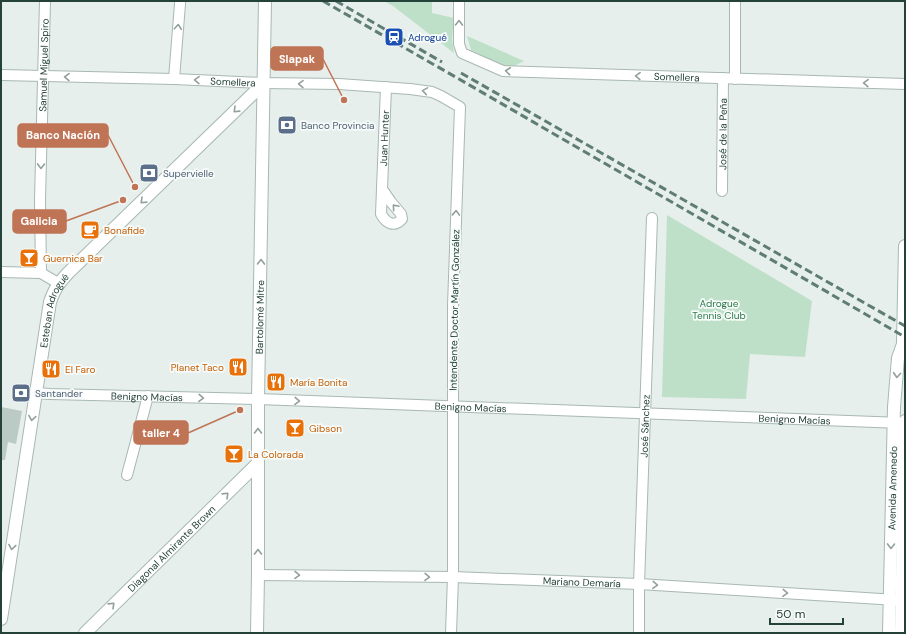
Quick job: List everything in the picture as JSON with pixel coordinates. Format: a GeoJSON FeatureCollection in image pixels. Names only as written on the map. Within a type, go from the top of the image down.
{"type":"FeatureCollection","features":[{"type":"Feature","properties":{"kind":"street","name":"Samuel Miguel Spiro"},"geometry":{"type":"LineString","coordinates":[[41,273],[40,200],[44,1]]}},
{"type":"Feature","properties":{"kind":"street"},"geometry":{"type":"LineString","coordinates":[[174,79],[180,1]]}},
{"type":"Feature","properties":{"kind":"street","name":"Bartolomé Mitre"},"geometry":{"type":"LineString","coordinates":[[256,633],[258,575],[258,399],[265,1]]}},
{"type":"Feature","properties":{"kind":"street","name":"Somellera"},"geometry":{"type":"LineString","coordinates":[[459,1],[459,44],[462,53],[503,71],[905,84]]}},
{"type":"Feature","properties":{"kind":"street"},"geometry":{"type":"LineString","coordinates":[[735,3],[735,78]]}},
{"type":"Feature","properties":{"kind":"street","name":"Somellera"},"geometry":{"type":"LineString","coordinates":[[1,75],[339,84],[386,87],[432,92],[460,107]]}},
{"type":"Feature","properties":{"kind":"street","name":"José de la Peña"},"geometry":{"type":"LineString","coordinates":[[722,190],[724,78]]}},
{"type":"Feature","properties":{"kind":"street","name":"Esteban Adrogué"},"geometry":{"type":"LineString","coordinates":[[1,619],[50,302],[58,283],[264,83]]}},
{"type":"Feature","properties":{"kind":"street","name":"Juan Hunter"},"geometry":{"type":"LineString","coordinates":[[382,189],[386,87]]}},
{"type":"Feature","properties":{"kind":"street","name":"Intendente Doctor Martín González"},"geometry":{"type":"LineString","coordinates":[[451,633],[453,578],[453,298],[460,107]]}},
{"type":"Feature","properties":{"kind":"street","name":"José Sánchez"},"geometry":{"type":"LineString","coordinates":[[639,633],[652,218]]}},
{"type":"Feature","properties":{"kind":"street","name":"Avenida Amenedo"},"geometry":{"type":"LineString","coordinates":[[889,633],[899,601],[904,497],[898,358],[904,350],[905,246]]}},
{"type":"Feature","properties":{"kind":"street"},"geometry":{"type":"LineString","coordinates":[[1,272],[41,273],[58,283]]}},
{"type":"Feature","properties":{"kind":"street","name":"Benigno Macías"},"geometry":{"type":"LineString","coordinates":[[36,393],[258,399],[901,422]]}},
{"type":"Feature","properties":{"kind":"street"},"geometry":{"type":"LineString","coordinates":[[127,475],[148,396]]}},
{"type":"Feature","properties":{"kind":"street","name":"Avenida Amenedo"},"geometry":{"type":"LineString","coordinates":[[901,422],[892,492],[901,633]]}},
{"type":"Feature","properties":{"kind":"street","name":"Diagonal Almirante Brown"},"geometry":{"type":"LineString","coordinates":[[85,633],[258,463]]}},
{"type":"Feature","properties":{"kind":"street"},"geometry":{"type":"LineString","coordinates":[[892,492],[904,497]]}},
{"type":"Feature","properties":{"kind":"street","name":"Mariano Demaría"},"geometry":{"type":"LineString","coordinates":[[258,575],[453,578],[640,584],[899,601]]}},
{"type":"Feature","properties":{"kind":"green space"},"geometry":{"type":"Polygon","coordinates":[[[384,1],[432,1],[432,13],[454,18],[452,40],[454,53],[393,6],[384,1]]]}},
{"type":"Feature","properties":{"kind":"green space"},"geometry":{"type":"Polygon","coordinates":[[[467,36],[524,61],[512,67],[500,65],[471,50],[467,36]]]}},
{"type":"Feature","properties":{"kind":"green space","name":"Adrogue Tennis Club"},"geometry":{"type":"Polygon","coordinates":[[[667,215],[812,301],[805,357],[750,354],[746,399],[662,397],[667,215]]]}},
{"type":"Feature","properties":{"kind":"building"},"geometry":{"type":"Polygon","coordinates":[[[1,407],[22,411],[16,444],[8,442],[5,460],[1,460],[1,407]]]}},
{"type":"Feature","properties":{"kind":"railway"},"geometry":{"type":"LineString","coordinates":[[323,1],[905,337]]}},
{"type":"Feature","properties":{"kind":"railway"},"geometry":{"type":"LineString","coordinates":[[336,1],[442,62]]}},
{"type":"Feature","properties":{"kind":"railway"},"geometry":{"type":"LineString","coordinates":[[461,73],[905,326]]}},
{"type":"Feature","properties":{"kind":"place","name":"Adrogué"},"geometry":{"type":"Point","coordinates":[394,37]}},
{"type":"Feature","properties":{"kind":"place","name":"Slapak"},"geometry":{"type":"Point","coordinates":[344,100]}},
{"type":"Feature","properties":{"kind":"place","name":"Banco Provincia"},"geometry":{"type":"Point","coordinates":[287,125]}},
{"type":"Feature","properties":{"kind":"place","name":"Supervielle"},"geometry":{"type":"Point","coordinates":[149,173]}},
{"type":"Feature","properties":{"kind":"place","name":"Banco Nación"},"geometry":{"type":"Point","coordinates":[135,187]}},
{"type":"Feature","properties":{"kind":"place","name":"Galicia"},"geometry":{"type":"Point","coordinates":[123,200]}},
{"type":"Feature","properties":{"kind":"place","name":"Bonafide"},"geometry":{"type":"Point","coordinates":[90,230]}},
{"type":"Feature","properties":{"kind":"place","name":"Guernica Bar"},"geometry":{"type":"Point","coordinates":[29,258]}},
{"type":"Feature","properties":{"kind":"place","name":"Planet Taco"},"geometry":{"type":"Point","coordinates":[238,367]}},
{"type":"Feature","properties":{"kind":"place","name":"El Faro"},"geometry":{"type":"Point","coordinates":[51,369]}},
{"type":"Feature","properties":{"kind":"place","name":"María Bonita"},"geometry":{"type":"Point","coordinates":[276,382]}},
{"type":"Feature","properties":{"kind":"place","name":"Santander"},"geometry":{"type":"Point","coordinates":[21,393]}},
{"type":"Feature","properties":{"kind":"place","name":"taller 4"},"geometry":{"type":"Point","coordinates":[240,410]}},
{"type":"Feature","properties":{"kind":"place","name":"Gibson"},"geometry":{"type":"Point","coordinates":[295,428]}},
{"type":"Feature","properties":{"kind":"place","name":"La Colorada"},"geometry":{"type":"Point","coordinates":[234,454]}}]}
